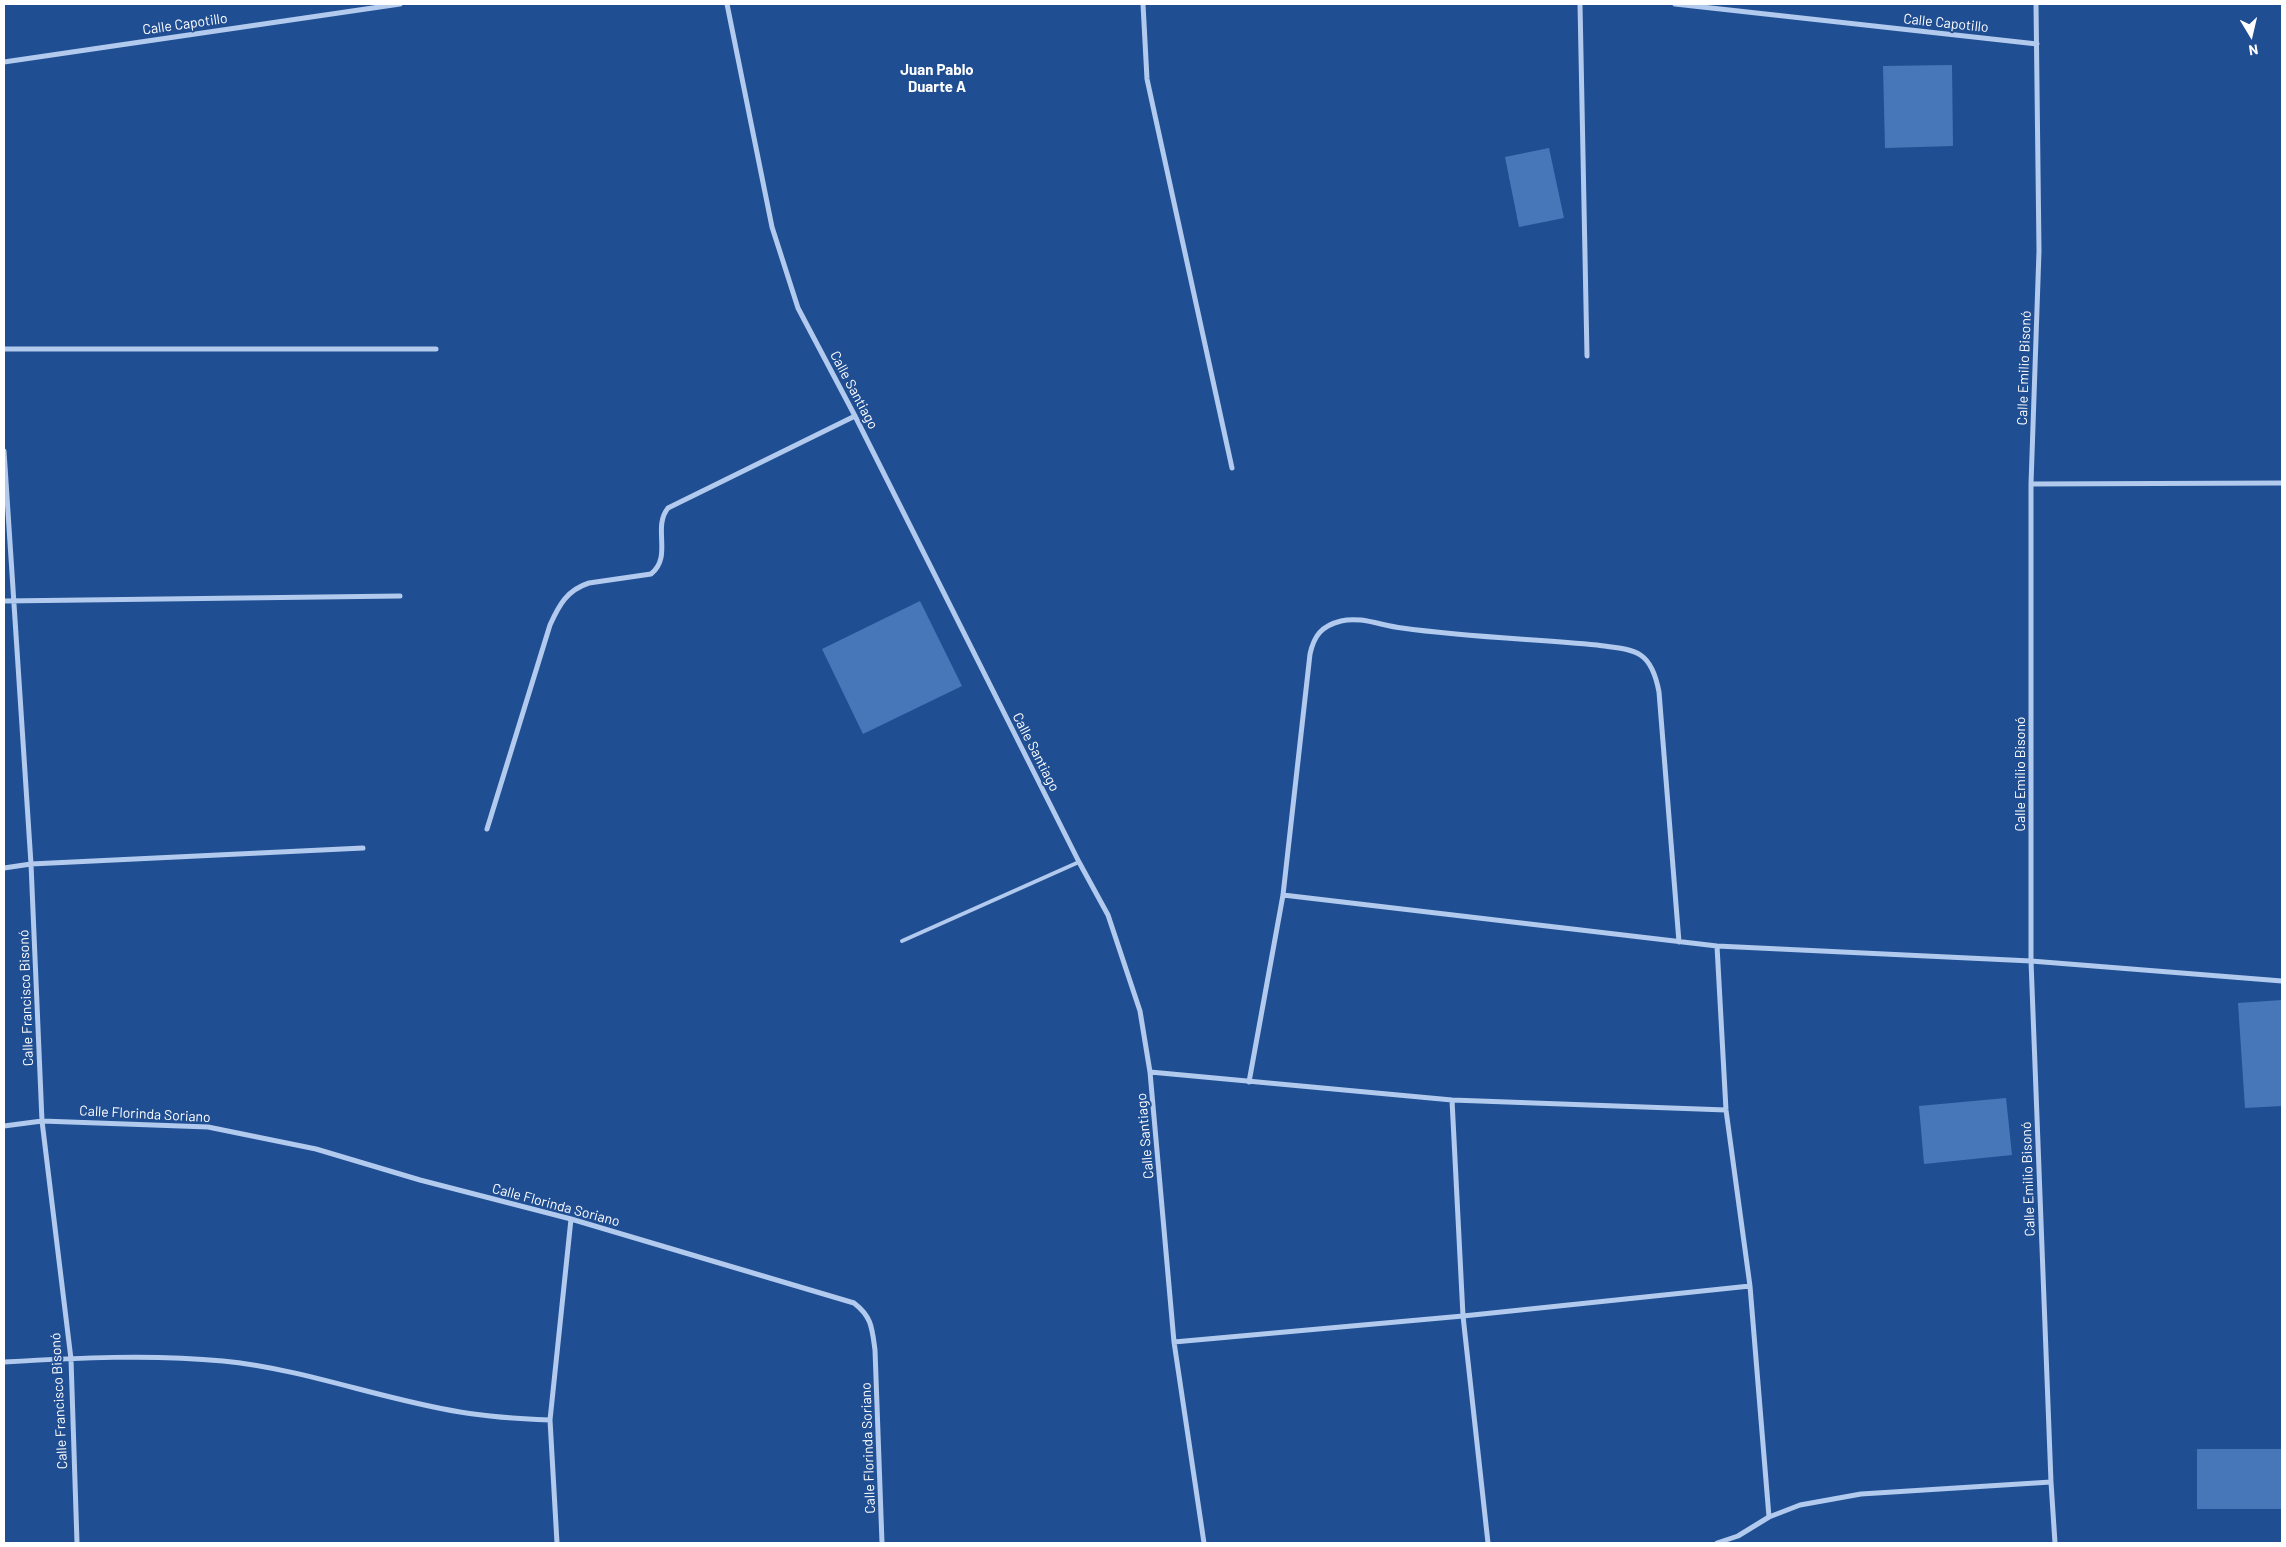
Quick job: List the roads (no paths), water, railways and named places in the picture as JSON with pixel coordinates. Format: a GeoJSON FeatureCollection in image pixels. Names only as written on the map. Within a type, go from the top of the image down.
{"type":"FeatureCollection","features":[{"type":"Feature","properties":{"kind":"street","name":"Calle Capotillo"},"geometry":{"type":"LineString","coordinates":[[4,62],[400,4]]}},
{"type":"Feature","properties":{"kind":"street","name":"Calle Santiago"},"geometry":{"type":"LineString","coordinates":[[727,4],[772,227],[798,308],[855,416],[1079,862],[1108,915],[1140,1011],[1150,1072],[1174,1342],[1204,1543]]}},
{"type":"Feature","properties":{"kind":"street"},"geometry":{"type":"LineString","coordinates":[[1142,4],[1148,80],[1232,468]]}},
{"type":"Feature","properties":{"kind":"street"},"geometry":{"type":"LineString","coordinates":[[1580,4],[1587,356]]}},
{"type":"Feature","properties":{"kind":"street","name":"Calle Capotillo"},"geometry":{"type":"LineString","coordinates":[[1675,4],[2037,44]]}},
{"type":"Feature","properties":{"kind":"street","name":"Calle Emilio Bisonó"},"geometry":{"type":"LineString","coordinates":[[2036,4],[2039,251],[2031,484],[2031,961],[2055,1543]]}},
{"type":"Feature","properties":{"kind":"street"},"geometry":{"type":"LineString","coordinates":[[4,349],[436,349]]}},
{"type":"Feature","properties":{"kind":"street"},"geometry":{"type":"LineString","coordinates":[[487,829],[503,783],[550,625],[563,599],[579,586],[589,583],[651,574],[661,562],[662,518],[668,508],[855,416]]}},
{"type":"Feature","properties":{"kind":"street","name":"Calle Francisco Bisonó"},"geometry":{"type":"LineString","coordinates":[[4,451],[31,864],[42,1121],[71,1359],[77,1543]]}},
{"type":"Feature","properties":{"kind":"street"},"geometry":{"type":"LineString","coordinates":[[2031,484],[2282,483]]}},
{"type":"Feature","properties":{"kind":"street"},"geometry":{"type":"LineString","coordinates":[[4,601],[400,596]]}},
{"type":"Feature","properties":{"kind":"street"},"geometry":{"type":"LineString","coordinates":[[1249,1082],[1283,895],[1310,654],[1314,637],[1324,629],[1342,621],[1366,621],[1401,628],[1625,648],[1643,656],[1655,671],[1659,692],[1679,942]]}},
{"type":"Feature","properties":{"kind":"street"},"geometry":{"type":"LineString","coordinates":[[4,868],[31,864],[363,848]]}},
{"type":"Feature","properties":{"kind":"street"},"geometry":{"type":"LineString","coordinates":[[1283,895],[1718,946],[2031,961],[2282,981]]}},
{"type":"Feature","properties":{"kind":"street"},"geometry":{"type":"LineString","coordinates":[[1718,946],[1726,1110],[1750,1286],[1769,1517]]}},
{"type":"Feature","properties":{"kind":"street"},"geometry":{"type":"LineString","coordinates":[[1150,1072],[1452,1100],[1726,1110]]}},
{"type":"Feature","properties":{"kind":"street"},"geometry":{"type":"LineString","coordinates":[[1452,1100],[1463,1316],[1488,1543]]}},
{"type":"Feature","properties":{"kind":"street","name":"Calle Florinda Soriano"},"geometry":{"type":"LineString","coordinates":[[4,1126],[42,1121],[208,1127],[316,1149],[420,1180],[571,1220],[854,1304],[864,1311],[871,1323],[876,1370],[882,1543]]}},
{"type":"Feature","properties":{"kind":"street"},"geometry":{"type":"LineString","coordinates":[[557,1543],[550,1420],[571,1220]]}},
{"type":"Feature","properties":{"kind":"street"},"geometry":{"type":"LineString","coordinates":[[1174,1342],[1463,1316],[1750,1286]]}},
{"type":"Feature","properties":{"kind":"street"},"geometry":{"type":"LineString","coordinates":[[4,1362],[146,1358],[224,1361],[306,1376],[458,1412],[504,1418],[550,1420]]}},
{"type":"Feature","properties":{"kind":"street"},"geometry":{"type":"LineString","coordinates":[[1717,1543],[1738,1536],[1769,1517],[1800,1505],[1860,1494],[2051,1482]]}},
{"type":"Feature","properties":{"kind":"lane"},"geometry":{"type":"LineString","coordinates":[[902,941],[1079,862]]}},
{"type":"Feature","properties":{"kind":"district","name":"Juan Pablo Duarte A"},"geometry":{"type":"Point","coordinates":[937,78]}}]}
